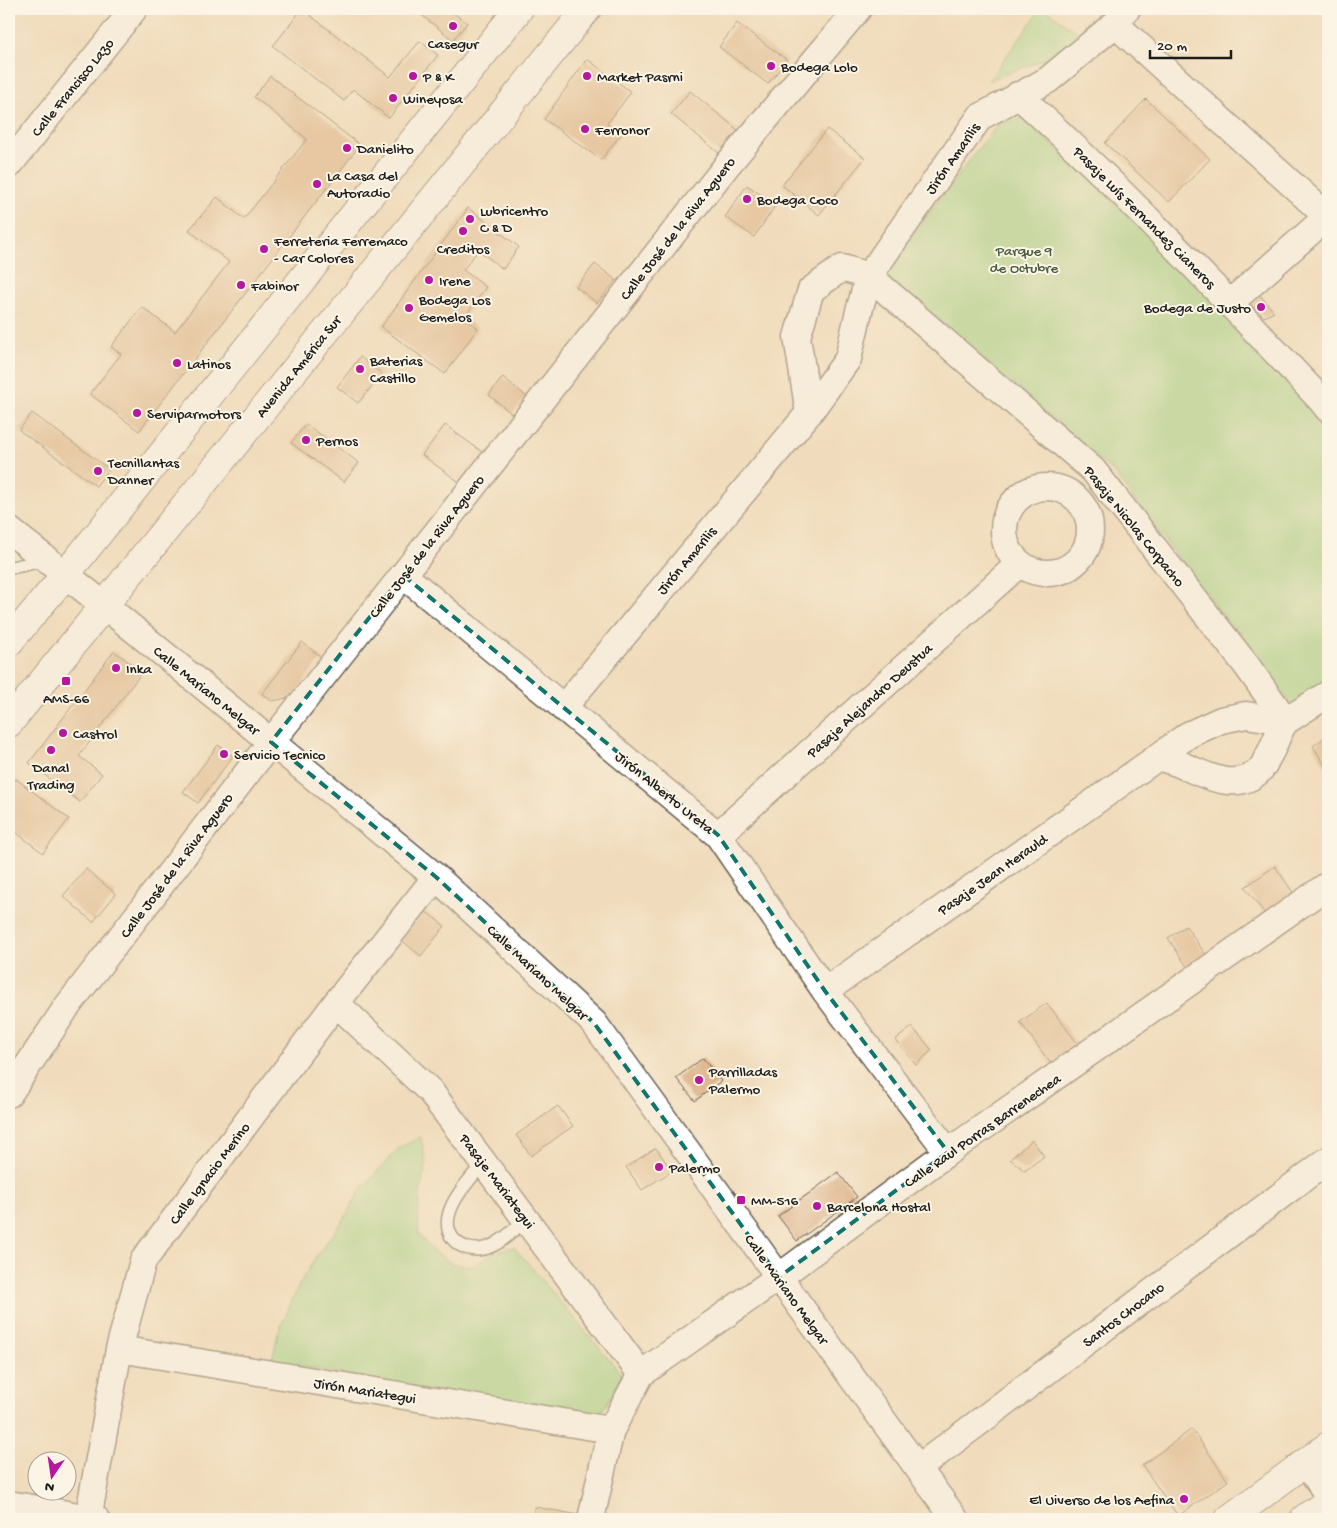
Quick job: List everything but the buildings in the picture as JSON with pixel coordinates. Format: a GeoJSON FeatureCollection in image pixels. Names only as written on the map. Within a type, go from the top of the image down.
{"type":"FeatureCollection","features":[{"type":"Feature","properties":{"kind":"main road"},"geometry":{"type":"LineString","coordinates":[[10,638],[56,567],[519,9]]}},
{"type":"Feature","properties":{"kind":"main road","name":"Avenida América Sur"},"geometry":{"type":"LineString","coordinates":[[9,723],[587,9]]}},
{"type":"Feature","properties":{"kind":"main road"},"geometry":{"type":"LineString","coordinates":[[1229,1519],[1328,1446]]}},
{"type":"Feature","properties":{"kind":"main road"},"geometry":{"type":"LineString","coordinates":[[1304,1519],[1328,1502]]}},
{"type":"Feature","properties":{"kind":"street","name":"Calle Francisco Lazo"},"geometry":{"type":"LineString","coordinates":[[9,165],[134,9]]}},
{"type":"Feature","properties":{"kind":"street","name":"Calle José de la Riva Aguero"},"geometry":{"type":"LineString","coordinates":[[9,1094],[66,1008],[271,742],[728,164],[858,9]]}},
{"type":"Feature","properties":{"kind":"street","name":"Jirón Amarilis"},"geometry":{"type":"LineString","coordinates":[[563,708],[809,413],[848,359],[869,276],[980,117],[1048,80],[1121,16]]}},
{"type":"Feature","properties":{"kind":"street"},"geometry":{"type":"LineString","coordinates":[[1121,16],[1328,217],[1230,303]]}},
{"type":"Feature","properties":{"kind":"street","name":"Pasaje Luís Fernandez Cianeros"},"geometry":{"type":"LineString","coordinates":[[1018,95],[1066,138],[1230,303],[1320,399],[1328,410]]}},
{"type":"Feature","properties":{"kind":"street"},"geometry":{"type":"LineString","coordinates":[[809,413],[797,337],[811,290],[842,268],[869,276]]}},
{"type":"Feature","properties":{"kind":"street","name":"Pasaje Nicolas Corpacho"},"geometry":{"type":"LineString","coordinates":[[869,276],[1092,470],[1246,666],[1286,720]]}},
{"type":"Feature","properties":{"kind":"street","name":"Calle Mariano Melgar"},"geometry":{"type":"LineString","coordinates":[[9,530],[104,605],[436,878],[594,1023],[955,1519]]}},
{"type":"Feature","properties":{"kind":"street","name":"Pasaje Alejandro Deustua"},"geometry":{"type":"LineString","coordinates":[[718,835],[1019,564]]}},
{"type":"Feature","properties":{"kind":"street","name":"Jirón Alberto Ureta"},"geometry":{"type":"LineString","coordinates":[[402,575],[718,835],[825,991],[948,1152]]}},
{"type":"Feature","properties":{"kind":"street"},"geometry":{"type":"LineString","coordinates":[[1158,757],[1182,765],[1204,776],[1228,782],[1247,779],[1259,771],[1271,753],[1286,720],[1328,694]]}},
{"type":"Feature","properties":{"kind":"street","name":"Pasaje Jean Herauld"},"geometry":{"type":"LineString","coordinates":[[825,991],[1188,735],[1221,720],[1246,715],[1286,720]]}},
{"type":"Feature","properties":{"kind":"street","name":"Calle Ignacio Merino"},"geometry":{"type":"LineString","coordinates":[[91,1519],[119,1349],[143,1260],[336,1003],[436,878]]}},
{"type":"Feature","properties":{"kind":"street","name":"Calle Raul Porras Barrenechea"},"geometry":{"type":"LineString","coordinates":[[591,1519],[612,1430],[642,1374],[948,1152],[1328,885]]}},
{"type":"Feature","properties":{"kind":"street","name":"Pasaje Mariategui"},"geometry":{"type":"LineString","coordinates":[[336,1003],[430,1091],[642,1374]]}},
{"type":"Feature","properties":{"kind":"street","name":"Santos Chocano"},"geometry":{"type":"LineString","coordinates":[[918,1468],[1328,1160]]}},
{"type":"Feature","properties":{"kind":"street","name":"Jirón Mariategui"},"geometry":{"type":"LineString","coordinates":[[119,1349],[612,1430]]}},
{"type":"Feature","properties":{"kind":"street"},"geometry":{"type":"LineString","coordinates":[[1306,1463],[1328,1495]]}},
{"type":"Feature","properties":{"kind":"street"},"geometry":{"type":"LineString","coordinates":[[9,1504],[91,1519]]}},
{"type":"Feature","properties":{"kind":"lane"},"geometry":{"type":"LineString","coordinates":[[9,568],[56,567]]}},
{"type":"Feature","properties":{"kind":"lane"},"geometry":{"type":"LineString","coordinates":[[483,1163],[454,1201],[448,1225],[449,1236],[457,1245],[473,1250],[484,1249],[495,1245],[527,1219]]}},
{"type":"Feature","properties":{"kind":"highlighted area"},"geometry":{"type":"Polygon","coordinates":[[[403,575],[718,835],[825,991],[948,1152],[779,1277],[594,1023],[436,877],[271,742],[403,575]]]}},
{"type":"Feature","properties":{"kind":"green space"},"geometry":{"type":"Polygon","coordinates":[[[1041,9],[1046,9],[1081,36],[1074,48],[988,81],[1041,9]]]}},
{"type":"Feature","properties":{"kind":"green space","name":"Parque 9 de Octubre"},"geometry":{"type":"Polygon","coordinates":[[[1024,118],[1205,287],[1263,348],[1328,424],[1328,684],[1291,705],[1115,473],[882,273],[998,124],[1024,118]]]}},
{"type":"Feature","properties":{"kind":"green space"},"geometry":{"type":"Polygon","coordinates":[[[421,1137],[426,1166],[420,1193],[419,1235],[434,1252],[452,1264],[474,1266],[494,1252],[514,1247],[624,1377],[595,1422],[272,1361],[278,1333],[300,1283],[317,1255],[346,1216],[361,1189],[399,1148],[421,1137]]]}},
{"type":"Feature","properties":{"kind":"place","name":"Casegur"},"geometry":{"type":"Point","coordinates":[453,26]}},
{"type":"Feature","properties":{"kind":"place","name":"Bodega Lolo"},"geometry":{"type":"Point","coordinates":[771,66]}},
{"type":"Feature","properties":{"kind":"place","name":"P & K"},"geometry":{"type":"Point","coordinates":[413,76]}},
{"type":"Feature","properties":{"kind":"place","name":"Market Pasrni"},"geometry":{"type":"Point","coordinates":[587,76]}},
{"type":"Feature","properties":{"kind":"place","name":"Wineyosa"},"geometry":{"type":"Point","coordinates":[393,98]}},
{"type":"Feature","properties":{"kind":"place","name":"Ferronor"},"geometry":{"type":"Point","coordinates":[585,129]}},
{"type":"Feature","properties":{"kind":"place","name":"Danielito"},"geometry":{"type":"Point","coordinates":[347,148]}},
{"type":"Feature","properties":{"kind":"place","name":"La Casa del Autoradio"},"geometry":{"type":"Point","coordinates":[317,184]}},
{"type":"Feature","properties":{"kind":"place","name":"Bodega Coco"},"geometry":{"type":"Point","coordinates":[747,199]}},
{"type":"Feature","properties":{"kind":"place","name":"Lubricentro C & D"},"geometry":{"type":"Point","coordinates":[470,219]}},
{"type":"Feature","properties":{"kind":"place","name":"Creditos"},"geometry":{"type":"Point","coordinates":[463,231]}},
{"type":"Feature","properties":{"kind":"place","name":"Ferreteria Ferremaco - Car Colores"},"geometry":{"type":"Point","coordinates":[264,249]}},
{"type":"Feature","properties":{"kind":"place","name":"Irene"},"geometry":{"type":"Point","coordinates":[429,280]}},
{"type":"Feature","properties":{"kind":"place","name":"Fabinor"},"geometry":{"type":"Point","coordinates":[241,285]}},
{"type":"Feature","properties":{"kind":"place","name":"Bodega de Justo"},"geometry":{"type":"Point","coordinates":[1261,307]}},
{"type":"Feature","properties":{"kind":"place","name":"Bodega Los Gemelos"},"geometry":{"type":"Point","coordinates":[409,308]}},
{"type":"Feature","properties":{"kind":"place","name":"Latinos"},"geometry":{"type":"Point","coordinates":[177,363]}},
{"type":"Feature","properties":{"kind":"place","name":"Baterias Castillo"},"geometry":{"type":"Point","coordinates":[360,369]}},
{"type":"Feature","properties":{"kind":"place","name":"Serviparmotors"},"geometry":{"type":"Point","coordinates":[137,413]}},
{"type":"Feature","properties":{"kind":"place","name":"Pernos"},"geometry":{"type":"Point","coordinates":[306,440]}},
{"type":"Feature","properties":{"kind":"place","name":"Tecnillantas Danner"},"geometry":{"type":"Point","coordinates":[98,471]}},
{"type":"Feature","properties":{"kind":"place","name":"Inka"},"geometry":{"type":"Point","coordinates":[116,668]}},
{"type":"Feature","properties":{"kind":"place","name":"AMS-66"},"geometry":{"type":"Point","coordinates":[66,681]}},
{"type":"Feature","properties":{"kind":"place","name":"Castrol"},"geometry":{"type":"Point","coordinates":[63,733]}},
{"type":"Feature","properties":{"kind":"place","name":"Danal Trading"},"geometry":{"type":"Point","coordinates":[51,750]}},
{"type":"Feature","properties":{"kind":"place","name":"Servicio Tecnico"},"geometry":{"type":"Point","coordinates":[224,754]}},
{"type":"Feature","properties":{"kind":"place","name":"Parrilladas Palermo"},"geometry":{"type":"Point","coordinates":[699,1080]}},
{"type":"Feature","properties":{"kind":"place","name":"Palermo"},"geometry":{"type":"Point","coordinates":[659,1167]}},
{"type":"Feature","properties":{"kind":"place","name":"MM-516"},"geometry":{"type":"Point","coordinates":[741,1200]}},
{"type":"Feature","properties":{"kind":"place","name":"Barcelona Hostal"},"geometry":{"type":"Point","coordinates":[817,1206]}},
{"type":"Feature","properties":{"kind":"place","name":"El Uiverso de los Aefina"},"geometry":{"type":"Point","coordinates":[1184,1499]}}]}
